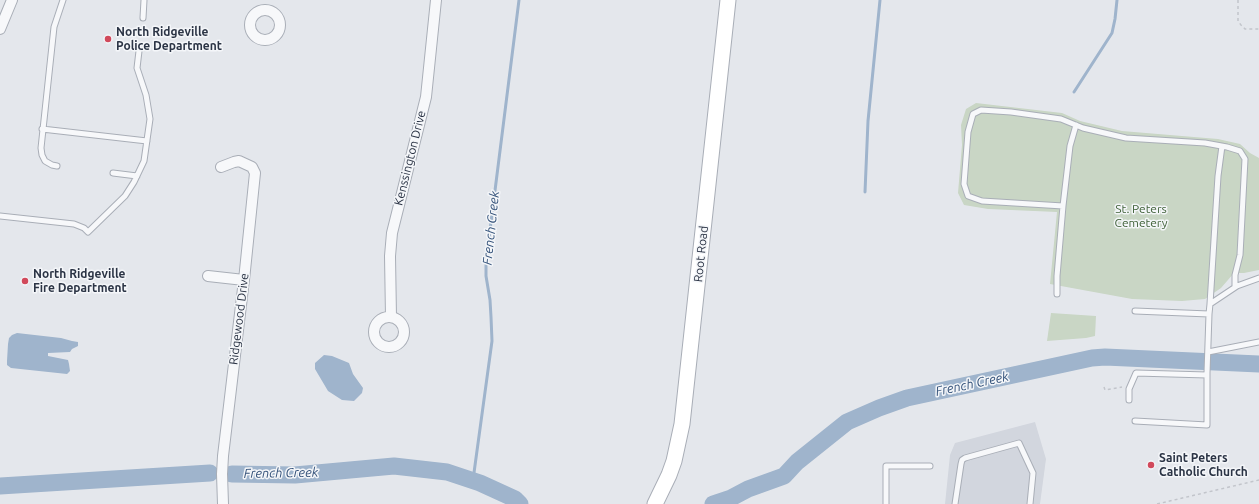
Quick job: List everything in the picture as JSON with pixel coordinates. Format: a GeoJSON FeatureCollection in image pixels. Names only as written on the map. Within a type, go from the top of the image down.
{"type":"FeatureCollection","features":[{"type":"Feature","properties":{"kind":"street"},"geometry":{"type":"LineString","coordinates":[[0,29],[12,0]]}},
{"type":"Feature","properties":{"kind":"street"},"geometry":{"type":"LineString","coordinates":[[269,11],[270,0]]}},
{"type":"Feature","properties":{"kind":"street","name":"Kenssington Drive"},"geometry":{"type":"LineString","coordinates":[[391,316],[390,256],[392,233],[426,97],[436,0]]}},
{"type":"Feature","properties":{"kind":"street","name":"Root Road"},"geometry":{"type":"LineString","coordinates":[[655,504],[669,475],[682,424],[728,0]]}},
{"type":"Feature","properties":{"kind":"street","name":"Ridgewood Drive"},"geometry":{"type":"LineString","coordinates":[[221,167],[239,161],[252,168],[255,173],[223,456],[223,504]]}},
{"type":"Feature","properties":{"kind":"street"},"geometry":{"type":"LineString","coordinates":[[208,276],[244,280]]}},
{"type":"Feature","properties":{"kind":"street"},"geometry":{"type":"LineString","coordinates":[[218,504],[223,504]]}},
{"type":"Feature","properties":{"kind":"lane"},"geometry":{"type":"LineString","coordinates":[[57,166],[52,165],[43,158],[41,148],[54,27],[63,0]]}},
{"type":"Feature","properties":{"kind":"lane"},"geometry":{"type":"LineString","coordinates":[[143,18],[144,0]]}},
{"type":"Feature","properties":{"kind":"lane"},"geometry":{"type":"LineString","coordinates":[[0,216],[74,224],[84,228],[88,232],[120,201],[130,189],[144,161],[150,119],[146,95],[138,73],[137,64],[139,51]]}},
{"type":"Feature","properties":{"kind":"lane"},"geometry":{"type":"LineString","coordinates":[[1063,206],[982,201],[968,196],[964,184],[968,132],[973,114],[981,110],[1011,112],[1061,119],[1076,125],[1126,138],[1205,143],[1240,151],[1245,159],[1240,255],[1235,275],[1235,287]]}},
{"type":"Feature","properties":{"kind":"lane"},"geometry":{"type":"LineString","coordinates":[[1057,294],[1057,276],[1063,206],[1070,146],[1076,125]]}},
{"type":"Feature","properties":{"kind":"lane"},"geometry":{"type":"LineString","coordinates":[[42,129],[147,141]]}},
{"type":"Feature","properties":{"kind":"lane"},"geometry":{"type":"LineString","coordinates":[[1135,421],[1208,425],[1207,374],[1209,314],[1218,176],[1222,146]]}},
{"type":"Feature","properties":{"kind":"lane"},"geometry":{"type":"LineString","coordinates":[[113,173],[137,176]]}},
{"type":"Feature","properties":{"kind":"lane"},"geometry":{"type":"LineString","coordinates":[[1210,304],[1235,287],[1259,278]]}},
{"type":"Feature","properties":{"kind":"lane"},"geometry":{"type":"LineString","coordinates":[[1136,311],[1209,314]]}},
{"type":"Feature","properties":{"kind":"lane"},"geometry":{"type":"LineString","coordinates":[[1208,352],[1259,342]]}},
{"type":"Feature","properties":{"kind":"lane"},"geometry":{"type":"LineString","coordinates":[[1129,400],[1129,389],[1136,373],[1207,374]]}},
{"type":"Feature","properties":{"kind":"lane"},"geometry":{"type":"LineString","coordinates":[[955,504],[962,460],[1019,443],[1033,473],[1030,504]]}},
{"type":"Feature","properties":{"kind":"lane"},"geometry":{"type":"LineString","coordinates":[[886,504],[886,466],[930,466]]}},
{"type":"Feature","properties":{"kind":"path"},"geometry":{"type":"LineString","coordinates":[[1238,0],[1238,21],[1241,26],[1245,29],[1259,29]]}},
{"type":"Feature","properties":{"kind":"path"},"geometry":{"type":"LineString","coordinates":[[1104,387],[1105,390],[1121,388],[1119,390]]}},
{"type":"Feature","properties":{"kind":"path"},"geometry":{"type":"LineString","coordinates":[[1157,504],[1259,480]]}},
{"type":"Feature","properties":{"kind":"shaded area"},"geometry":{"type":"Polygon","coordinates":[[[1035,422],[1046,459],[1040,504],[945,504],[950,455],[955,443],[1035,422]]]}},
{"type":"Feature","properties":{"kind":"green space","name":"St. Peters Cemetery"},"geometry":{"type":"Polygon","coordinates":[[[976,103],[1062,113],[1080,121],[1122,131],[1218,139],[1240,144],[1250,153],[1259,158],[1259,270],[1234,273],[1221,288],[1205,299],[1182,301],[1132,299],[1050,284],[1057,212],[988,209],[964,205],[958,193],[962,145],[961,125],[966,109],[976,103]]]}},
{"type":"Feature","properties":{"kind":"green space"},"geometry":{"type":"Polygon","coordinates":[[[1051,313],[1096,316],[1095,336],[1047,341],[1051,313]]]}},
{"type":"Feature","properties":{"kind":"water"},"geometry":{"type":"Polygon","coordinates":[[[17,333],[61,338],[78,342],[78,346],[70,352],[48,353],[48,356],[68,360],[70,371],[67,374],[11,368],[7,365],[9,338],[17,333]]]}},
{"type":"Feature","properties":{"kind":"water"},"geometry":{"type":"Polygon","coordinates":[[[324,355],[332,356],[349,363],[353,374],[363,388],[362,393],[354,401],[342,400],[328,391],[315,369],[315,363],[324,355]]]}},
{"type":"Feature","properties":{"kind":"waterway","name":"French Creek"},"geometry":{"type":"LineString","coordinates":[[473,480],[492,341],[486,262],[519,0]]}},
{"type":"Feature","properties":{"kind":"waterway"},"geometry":{"type":"LineString","coordinates":[[865,192],[868,121],[880,0]]}},
{"type":"Feature","properties":{"kind":"waterway"},"geometry":{"type":"LineString","coordinates":[[1074,92],[1112,33],[1117,0]]}},
{"type":"Feature","properties":{"kind":"waterway","name":"French Creek"},"geometry":{"type":"LineString","coordinates":[[713,504],[784,476],[797,462],[847,422],[907,398],[1092,358],[1105,357],[1259,364]]}},
{"type":"Feature","properties":{"kind":"waterway","name":"French Creek"},"geometry":{"type":"LineString","coordinates":[[232,474],[295,475],[394,466],[447,472],[480,483],[515,499],[520,504]]}},
{"type":"Feature","properties":{"kind":"waterway","name":"French Creek"},"geometry":{"type":"LineString","coordinates":[[0,486],[210,473]]}},
{"type":"Feature","properties":{"kind":"place","name":"North Ridgeville Police Department"},"geometry":{"type":"Point","coordinates":[108,39]}},
{"type":"Feature","properties":{"kind":"place","name":"North Ridgeville Fire Department"},"geometry":{"type":"Point","coordinates":[25,281]}},
{"type":"Feature","properties":{"kind":"place","name":"Saint Peters Catholic Church"},"geometry":{"type":"Point","coordinates":[1151,465]}}]}
